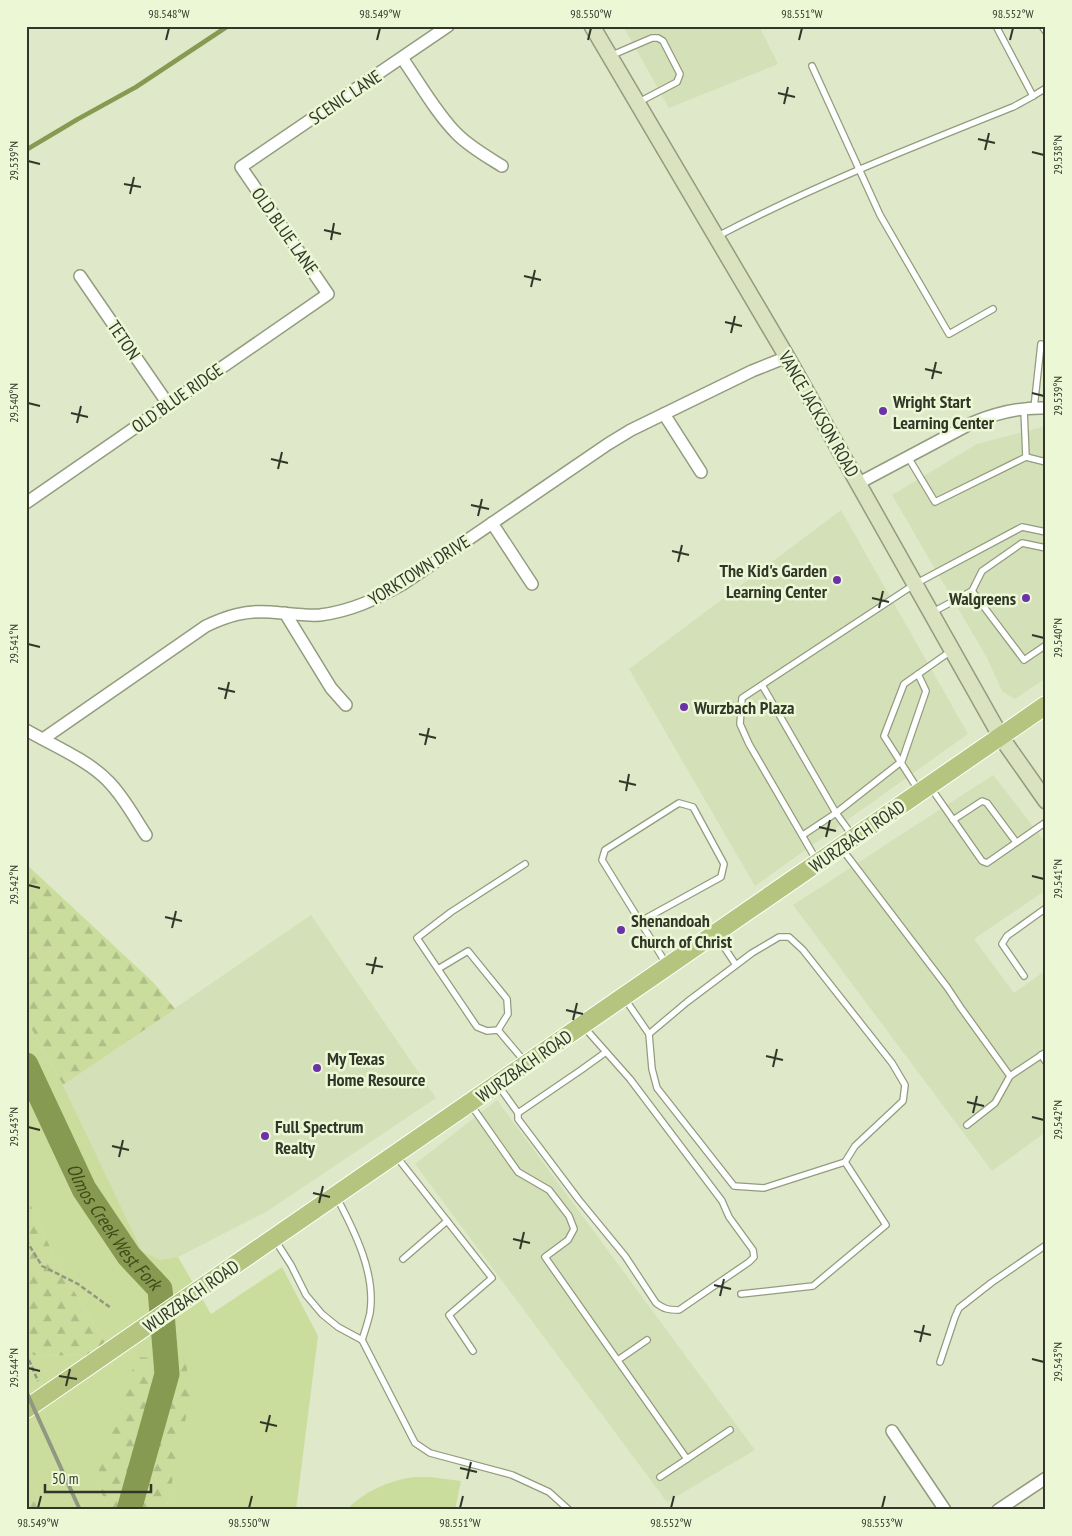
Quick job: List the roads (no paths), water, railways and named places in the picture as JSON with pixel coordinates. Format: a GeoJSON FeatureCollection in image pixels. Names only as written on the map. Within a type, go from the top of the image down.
{"type":"FeatureCollection","features":[{"type":"Feature","properties":{"kind":"main road","name":"VANCE JACKSON ROAD"},"geometry":{"type":"LineString","coordinates":[[592,26],[787,357],[1001,737],[1046,801]]}},
{"type":"Feature","properties":{"kind":"main road","name":"WURZBACH ROAD"},"geometry":{"type":"LineString","coordinates":[[26,1409],[1046,705]]}},
{"type":"Feature","properties":{"kind":"street","name":"SCENIC LANE"},"geometry":{"type":"LineString","coordinates":[[241,167],[448,26]]}},
{"type":"Feature","properties":{"kind":"street"},"geometry":{"type":"LineString","coordinates":[[402,58],[456,134],[473,148],[502,166]]}},
{"type":"Feature","properties":{"kind":"street","name":"OLD BLUE LANE"},"geometry":{"type":"LineString","coordinates":[[241,167],[328,294]]}},
{"type":"Feature","properties":{"kind":"street","name":"TETON"},"geometry":{"type":"LineString","coordinates":[[80,276],[168,404]]}},
{"type":"Feature","properties":{"kind":"street","name":"OLD BLUE RIDGE"},"geometry":{"type":"LineString","coordinates":[[26,503],[328,294]]}},
{"type":"Feature","properties":{"kind":"street","name":"YORKTOWN DRIVE"},"geometry":{"type":"LineString","coordinates":[[42,739],[206,626],[226,617],[246,612],[319,615],[358,607],[376,599],[403,584],[631,430],[752,371],[787,357]]}},
{"type":"Feature","properties":{"kind":"street"},"geometry":{"type":"LineString","coordinates":[[859,483],[972,423],[1004,412],[1029,408],[1046,408]]}},
{"type":"Feature","properties":{"kind":"street"},"geometry":{"type":"LineString","coordinates":[[664,414],[701,472]]}},
{"type":"Feature","properties":{"kind":"street"},"geometry":{"type":"LineString","coordinates":[[492,524],[532,584]]}},
{"type":"Feature","properties":{"kind":"street"},"geometry":{"type":"LineString","coordinates":[[285,613],[331,688],[346,705]]}},
{"type":"Feature","properties":{"kind":"street"},"geometry":{"type":"LineString","coordinates":[[26,730],[90,766],[108,780],[146,835]]}},
{"type":"Feature","properties":{"kind":"street"},"geometry":{"type":"LineString","coordinates":[[892,1431],[945,1510]]}},
{"type":"Feature","properties":{"kind":"street"},"geometry":{"type":"LineString","coordinates":[[998,1510],[1046,1478]]}},
{"type":"Feature","properties":{"kind":"lane"},"geometry":{"type":"LineString","coordinates":[[996,26],[1033,96]]}},
{"type":"Feature","properties":{"kind":"lane"},"geometry":{"type":"LineString","coordinates":[[1042,26],[1046,32]]}},
{"type":"Feature","properties":{"kind":"lane"},"geometry":{"type":"LineString","coordinates":[[610,56],[652,38],[658,38],[663,41],[680,74],[679,79],[637,103]]}},
{"type":"Feature","properties":{"kind":"lane"},"geometry":{"type":"LineString","coordinates":[[812,66],[880,215],[949,334],[993,309]]}},
{"type":"Feature","properties":{"kind":"lane"},"geometry":{"type":"LineString","coordinates":[[716,237],[768,210],[859,170],[1012,107],[1046,88]]}},
{"type":"Feature","properties":{"kind":"lane"},"geometry":{"type":"LineString","coordinates":[[1026,457],[1029,408],[1041,344]]}},
{"type":"Feature","properties":{"kind":"lane"},"geometry":{"type":"LineString","coordinates":[[908,457],[935,502],[1026,457],[1046,462]]}},
{"type":"Feature","properties":{"kind":"lane"},"geometry":{"type":"LineString","coordinates":[[818,863],[749,744],[740,724],[742,698],[914,584],[1022,527],[1046,532]]}},
{"type":"Feature","properties":{"kind":"lane"},"geometry":{"type":"LineString","coordinates":[[932,613],[972,591],[982,571],[1022,543],[1046,548]]}},
{"type":"Feature","properties":{"kind":"lane"},"geometry":{"type":"LineString","coordinates":[[972,591],[1024,660],[1046,645]]}},
{"type":"Feature","properties":{"kind":"lane"},"geometry":{"type":"LineString","coordinates":[[952,650],[904,684],[884,736],[902,761],[953,820],[982,861],[987,862],[1046,822]]}},
{"type":"Feature","properties":{"kind":"lane"},"geometry":{"type":"LineString","coordinates":[[802,835],[836,813],[902,761],[926,690],[918,674]]}},
{"type":"Feature","properties":{"kind":"lane"},"geometry":{"type":"LineString","coordinates":[[762,685],[836,813],[848,843],[1010,1076]]}},
{"type":"Feature","properties":{"kind":"lane"},"geometry":{"type":"LineString","coordinates":[[953,820],[982,801],[987,803],[1016,842]]}},
{"type":"Feature","properties":{"kind":"lane"},"geometry":{"type":"LineString","coordinates":[[641,921],[721,876],[724,864],[693,807],[679,803],[605,850],[602,860],[668,966]]}},
{"type":"Feature","properties":{"kind":"lane"},"geometry":{"type":"LineString","coordinates":[[498,1030],[487,1031],[477,1027],[417,938],[451,912],[525,864]]}},
{"type":"Feature","properties":{"kind":"lane"},"geometry":{"type":"LineString","coordinates":[[1024,976],[1002,944],[1007,936],[1046,908]]}},
{"type":"Feature","properties":{"kind":"lane"},"geometry":{"type":"LineString","coordinates":[[715,934],[736,965]]}},
{"type":"Feature","properties":{"kind":"lane"},"geometry":{"type":"LineString","coordinates":[[624,997],[649,1034],[652,1069],[657,1088],[734,1186],[764,1188],[846,1162],[855,1146],[903,1101],[905,1085],[892,1063],[803,950],[788,937],[779,937],[752,953],[687,1002],[649,1034]]}},
{"type":"Feature","properties":{"kind":"lane"},"geometry":{"type":"LineString","coordinates":[[438,969],[468,951],[507,1000],[508,1014],[498,1030]]}},
{"type":"Feature","properties":{"kind":"lane"},"geometry":{"type":"LineString","coordinates":[[498,1084],[518,1113],[518,1119],[523,1126],[624,1256],[656,1303],[663,1309],[679,1310],[749,1262],[754,1257],[753,1250],[729,1217],[722,1201],[630,1079],[582,1026]]}},
{"type":"Feature","properties":{"kind":"lane"},"geometry":{"type":"LineString","coordinates":[[498,1030],[527,1064]]}},
{"type":"Feature","properties":{"kind":"lane"},"geometry":{"type":"LineString","coordinates":[[518,1113],[606,1052]]}},
{"type":"Feature","properties":{"kind":"lane"},"geometry":{"type":"LineString","coordinates":[[967,1124],[995,1103],[1010,1076],[1043,1053],[1046,1062]]}},
{"type":"Feature","properties":{"kind":"lane"},"geometry":{"type":"LineString","coordinates":[[470,1103],[518,1172],[549,1190],[569,1216],[574,1229],[568,1240],[545,1257],[687,1459]]}},
{"type":"Feature","properties":{"kind":"lane"},"geometry":{"type":"LineString","coordinates":[[395,1154],[492,1278],[449,1314],[474,1351]]}},
{"type":"Feature","properties":{"kind":"lane"},"geometry":{"type":"LineString","coordinates":[[740,1294],[814,1286],[886,1225],[846,1162]]}},
{"type":"Feature","properties":{"kind":"lane"},"geometry":{"type":"LineString","coordinates":[[336,1195],[359,1242],[366,1264],[370,1294],[370,1313],[362,1340]]}},
{"type":"Feature","properties":{"kind":"lane"},"geometry":{"type":"LineString","coordinates":[[403,1259],[446,1221]]}},
{"type":"Feature","properties":{"kind":"lane"},"geometry":{"type":"LineString","coordinates":[[274,1238],[291,1265],[306,1295],[322,1314],[338,1327],[362,1340],[415,1443],[430,1453],[512,1475],[549,1492],[569,1510]]}},
{"type":"Feature","properties":{"kind":"lane"},"geometry":{"type":"LineString","coordinates":[[940,1362],[955,1316],[960,1308],[991,1283],[1046,1245]]}},
{"type":"Feature","properties":{"kind":"lane"},"geometry":{"type":"LineString","coordinates":[[618,1360],[647,1340]]}},
{"type":"Feature","properties":{"kind":"lane"},"geometry":{"type":"LineString","coordinates":[[660,1476],[730,1430]]}},
{"type":"Feature","properties":{"kind":"waterway"},"geometry":{"type":"LineString","coordinates":[[26,150],[136,87],[228,26]]}},
{"type":"Feature","properties":{"kind":"waterway","name":"Olmos Creek West Fork"},"geometry":{"type":"LineString","coordinates":[[26,1065],[84,1189],[129,1256],[160,1289],[167,1374],[129,1510]]}},
{"type":"Feature","properties":{"kind":"railway"},"geometry":{"type":"LineString","coordinates":[[26,1391],[80,1510]]}},
{"type":"Feature","properties":{"kind":"place","name":"Wright Start Learning Center"},"geometry":{"type":"Point","coordinates":[883,411]}},
{"type":"Feature","properties":{"kind":"place","name":"The Kid's Garden Learning Center"},"geometry":{"type":"Point","coordinates":[837,580]}},
{"type":"Feature","properties":{"kind":"place","name":"Walgreens"},"geometry":{"type":"Point","coordinates":[1026,598]}},
{"type":"Feature","properties":{"kind":"place","name":"Wurzbach Plaza"},"geometry":{"type":"Point","coordinates":[684,707]}},
{"type":"Feature","properties":{"kind":"place","name":"Shenandoah Church of Christ"},"geometry":{"type":"Point","coordinates":[621,930]}},
{"type":"Feature","properties":{"kind":"place","name":"My Texas Home Resource"},"geometry":{"type":"Point","coordinates":[317,1068]}},
{"type":"Feature","properties":{"kind":"place","name":"Full Spectrum Realty"},"geometry":{"type":"Point","coordinates":[265,1136]}}]}
